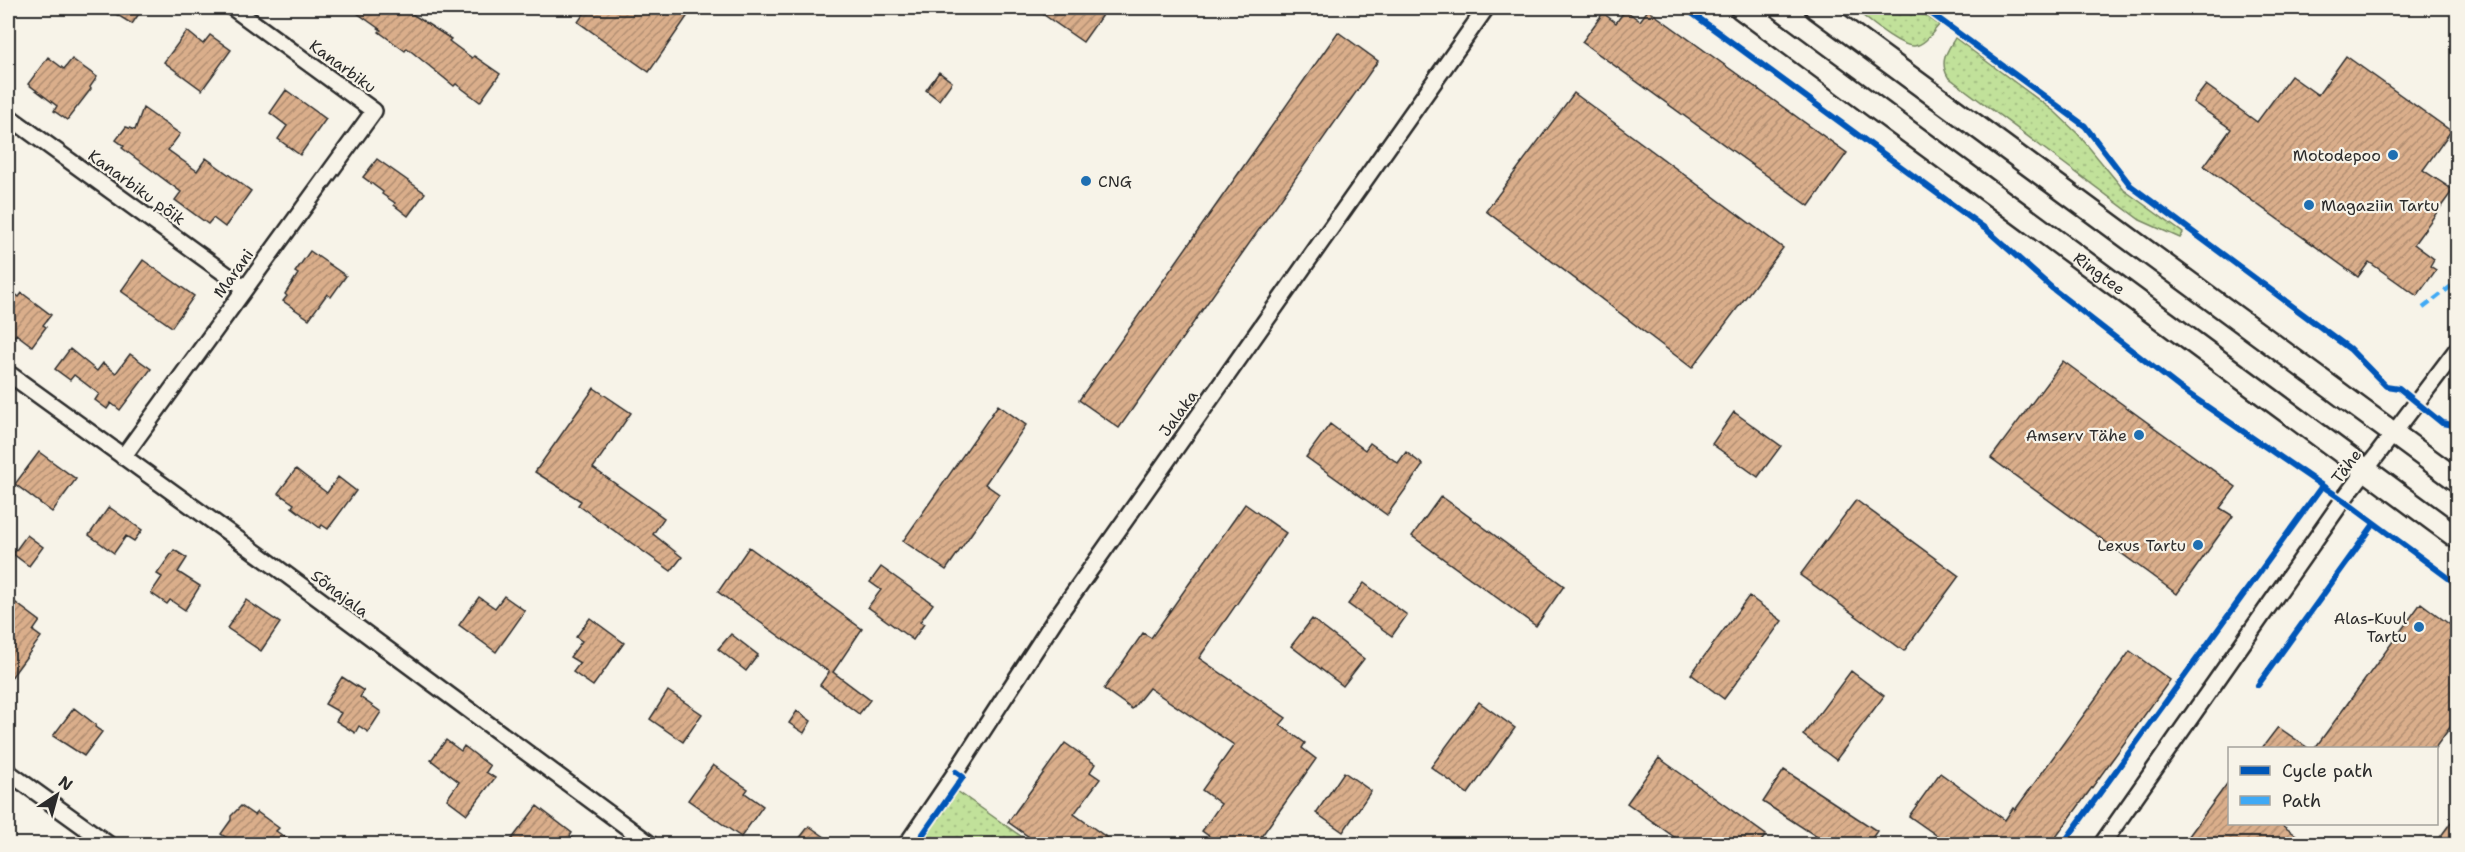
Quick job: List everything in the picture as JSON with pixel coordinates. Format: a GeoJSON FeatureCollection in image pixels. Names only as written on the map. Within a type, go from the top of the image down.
{"type":"FeatureCollection","features":[{"type":"Feature","properties":{"kind":"main road","name":"Ringtee"},"geometry":{"type":"LineString","coordinates":[[1741,8],[2457,538]]}},
{"type":"Feature","properties":{"kind":"main road"},"geometry":{"type":"LineString","coordinates":[[1816,8],[2457,481]]}},
{"type":"Feature","properties":{"kind":"street","name":"Kanarbiku"},"geometry":{"type":"LineString","coordinates":[[233,8],[374,111]]}},
{"type":"Feature","properties":{"kind":"street","name":"Jalaka"},"geometry":{"type":"LineString","coordinates":[[907,844],[957,772],[1054,621],[1155,475],[1486,8]]}},
{"type":"Feature","properties":{"kind":"street","name":"Marani"},"geometry":{"type":"LineString","coordinates":[[123,457],[374,111]]}},
{"type":"Feature","properties":{"kind":"street","name":"Kanarbiku põik"},"geometry":{"type":"LineString","coordinates":[[8,116],[244,288]]}},
{"type":"Feature","properties":{"kind":"street","name":"Tähe"},"geometry":{"type":"LineString","coordinates":[[2102,844],[2365,470],[2457,348]]}},
{"type":"Feature","properties":{"kind":"street","name":"Sõnajala"},"geometry":{"type":"LineString","coordinates":[[8,373],[650,844]]}},
{"type":"Feature","properties":{"kind":"street"},"geometry":{"type":"LineString","coordinates":[[8,772],[108,844]]}},
{"type":"Feature","properties":{"kind":"green space"},"geometry":{"type":"Polygon","coordinates":[[[1853,8],[1915,8],[1939,25],[1922,43],[1914,46],[1908,45],[1891,37],[1853,8]]]}},
{"type":"Feature","properties":{"kind":"green space"},"geometry":{"type":"Polygon","coordinates":[[[1955,38],[2055,112],[2078,134],[2124,190],[2183,233],[2180,238],[2140,220],[1948,77],[1944,61],[1955,38]]]}},
{"type":"Feature","properties":{"kind":"green space"},"geometry":{"type":"Polygon","coordinates":[[[957,791],[1032,844],[920,844],[957,791]]]}},
{"type":"Feature","properties":{"kind":"building"},"geometry":{"type":"Polygon","coordinates":[[[106,8],[143,8],[132,24],[106,8]]]}},
{"type":"Feature","properties":{"kind":"building"},"geometry":{"type":"Polygon","coordinates":[[[350,8],[403,8],[451,39],[449,41],[472,58],[474,56],[500,74],[480,102],[456,84],[454,86],[407,48],[405,51],[350,8]]]}},
{"type":"Feature","properties":{"kind":"building"},"geometry":{"type":"Polygon","coordinates":[[[588,8],[693,8],[649,72],[578,22],[588,8]]]}},
{"type":"Feature","properties":{"kind":"building"},"geometry":{"type":"Polygon","coordinates":[[[1034,8],[1107,8],[1083,42],[1034,8]]]}},
{"type":"Feature","properties":{"kind":"building"},"geometry":{"type":"Polygon","coordinates":[[[1625,10],[1640,21],[1648,10],[1847,153],[1809,206],[1582,42],[1603,13],[1616,23],[1625,10]]]}},
{"type":"Feature","properties":{"kind":"building"},"geometry":{"type":"Polygon","coordinates":[[[187,31],[203,44],[210,35],[231,50],[202,90],[164,62],[187,31]]]}},
{"type":"Feature","properties":{"kind":"building"},"geometry":{"type":"Polygon","coordinates":[[[1338,32],[1378,61],[1119,428],[1079,400],[1338,32]]]}},
{"type":"Feature","properties":{"kind":"building"},"geometry":{"type":"Polygon","coordinates":[[[2346,56],[2451,131],[2423,170],[2453,190],[2414,244],[2434,259],[2430,266],[2436,270],[2417,296],[2369,262],[2358,277],[2204,166],[2231,129],[2193,102],[2206,85],[2257,122],[2291,76],[2318,95],[2346,56]]]}},
{"type":"Feature","properties":{"kind":"building"},"geometry":{"type":"Polygon","coordinates":[[[48,57],[64,69],[72,59],[97,77],[91,89],[67,120],[54,111],[57,106],[28,84],[48,57]]]}},
{"type":"Feature","properties":{"kind":"building"},"geometry":{"type":"Polygon","coordinates":[[[939,72],[952,82],[939,100],[926,90],[939,72]]]}},
{"type":"Feature","properties":{"kind":"building"},"geometry":{"type":"Polygon","coordinates":[[[286,90],[326,119],[300,155],[278,139],[287,126],[270,113],[286,90]]]}},
{"type":"Feature","properties":{"kind":"building"},"geometry":{"type":"Polygon","coordinates":[[[1574,93],[1783,248],[1692,368],[1486,211],[1574,93]]]}},
{"type":"Feature","properties":{"kind":"building"},"geometry":{"type":"Polygon","coordinates":[[[143,108],[180,134],[168,150],[197,171],[206,158],[251,191],[225,227],[213,218],[208,224],[175,200],[181,192],[122,148],[124,146],[116,140],[126,127],[135,130],[143,108]]]}},
{"type":"Feature","properties":{"kind":"building"},"geometry":{"type":"Polygon","coordinates":[[[377,159],[425,193],[408,216],[363,177],[377,159]]]}},
{"type":"Feature","properties":{"kind":"building"},"geometry":{"type":"Polygon","coordinates":[[[310,251],[346,276],[331,297],[327,294],[309,319],[283,301],[298,274],[295,272],[310,251]]]}},
{"type":"Feature","properties":{"kind":"building"},"geometry":{"type":"Polygon","coordinates":[[[143,260],[194,296],[172,327],[121,291],[143,260]]]}},
{"type":"Feature","properties":{"kind":"building"},"geometry":{"type":"Polygon","coordinates":[[[8,288],[19,297],[22,293],[51,315],[43,325],[46,327],[32,346],[16,334],[8,345],[8,288]]]}},
{"type":"Feature","properties":{"kind":"building"},"geometry":{"type":"Polygon","coordinates":[[[70,349],[97,371],[103,363],[116,373],[130,354],[151,369],[120,410],[111,403],[107,409],[95,400],[99,394],[74,375],[70,380],[55,369],[70,349]]]}},
{"type":"Feature","properties":{"kind":"building"},"geometry":{"type":"Polygon","coordinates":[[[2063,361],[2236,487],[2220,508],[2233,516],[2177,594],[1991,458],[2063,361]]]}},
{"type":"Feature","properties":{"kind":"building"},"geometry":{"type":"Polygon","coordinates":[[[594,388],[631,413],[593,468],[664,518],[653,534],[682,557],[671,571],[578,505],[581,501],[535,472],[594,388]]]}},
{"type":"Feature","properties":{"kind":"building"},"geometry":{"type":"Polygon","coordinates":[[[998,405],[1026,425],[985,484],[999,494],[946,570],[903,541],[998,405]]]}},
{"type":"Feature","properties":{"kind":"building"},"geometry":{"type":"Polygon","coordinates":[[[1734,412],[1781,446],[1758,477],[1712,444],[1734,412]]]}},
{"type":"Feature","properties":{"kind":"building"},"geometry":{"type":"Polygon","coordinates":[[[1330,424],[1365,450],[1370,443],[1398,463],[1406,452],[1423,465],[1387,515],[1306,457],[1330,424]]]}},
{"type":"Feature","properties":{"kind":"building"},"geometry":{"type":"Polygon","coordinates":[[[39,452],[76,479],[52,512],[15,484],[39,452]]]}},
{"type":"Feature","properties":{"kind":"building"},"geometry":{"type":"Polygon","coordinates":[[[296,469],[327,493],[338,477],[356,491],[328,529],[322,525],[320,528],[278,493],[296,469]]]}},
{"type":"Feature","properties":{"kind":"building"},"geometry":{"type":"Polygon","coordinates":[[[1441,496],[1564,586],[1536,626],[1412,536],[1441,496]]]}},
{"type":"Feature","properties":{"kind":"building"},"geometry":{"type":"Polygon","coordinates":[[[1856,500],[1959,576],[1904,651],[1800,575],[1856,500]]]}},
{"type":"Feature","properties":{"kind":"building"},"geometry":{"type":"Polygon","coordinates":[[[1245,504],[1286,533],[1199,658],[1286,718],[1280,725],[1305,743],[1302,748],[1316,759],[1256,844],[1220,844],[1202,831],[1221,804],[1202,790],[1234,745],[1149,688],[1132,709],[1104,689],[1143,633],[1151,638],[1245,504]]]}},
{"type":"Feature","properties":{"kind":"building"},"geometry":{"type":"Polygon","coordinates":[[[109,507],[142,530],[134,541],[126,536],[114,553],[89,535],[109,507]]]}},
{"type":"Feature","properties":{"kind":"building"},"geometry":{"type":"Polygon","coordinates":[[[27,535],[43,547],[29,566],[13,554],[27,535]]]}},
{"type":"Feature","properties":{"kind":"building"},"geometry":{"type":"Polygon","coordinates":[[[749,547],[862,629],[833,672],[870,700],[859,714],[820,685],[829,672],[718,592],[749,547]]]}},
{"type":"Feature","properties":{"kind":"building"},"geometry":{"type":"Polygon","coordinates":[[[174,550],[187,558],[178,572],[200,586],[185,610],[170,600],[167,604],[151,593],[162,577],[157,574],[174,550]]]}},
{"type":"Feature","properties":{"kind":"building"},"geometry":{"type":"Polygon","coordinates":[[[881,567],[933,604],[920,622],[924,624],[913,640],[868,607],[881,590],[870,582],[881,567]]]}},
{"type":"Feature","properties":{"kind":"building"},"geometry":{"type":"Polygon","coordinates":[[[1364,583],[1407,615],[1392,636],[1348,604],[1364,583]]]}},
{"type":"Feature","properties":{"kind":"building"},"geometry":{"type":"Polygon","coordinates":[[[504,596],[525,611],[496,652],[459,625],[479,597],[495,608],[504,596]]]}},
{"type":"Feature","properties":{"kind":"building"},"geometry":{"type":"Polygon","coordinates":[[[1749,596],[1782,621],[1724,699],[1691,674],[1749,596]]]}},
{"type":"Feature","properties":{"kind":"building"},"geometry":{"type":"Polygon","coordinates":[[[8,597],[40,621],[33,631],[41,637],[8,682],[8,597]]]}},
{"type":"Feature","properties":{"kind":"building"},"geometry":{"type":"Polygon","coordinates":[[[246,600],[280,623],[261,651],[227,628],[246,600]]]}},
{"type":"Feature","properties":{"kind":"building"},"geometry":{"type":"Polygon","coordinates":[[[2421,603],[2457,630],[2457,718],[2436,747],[2316,747],[2421,603]]]}},
{"type":"Feature","properties":{"kind":"building"},"geometry":{"type":"Polygon","coordinates":[[[590,618],[624,643],[593,686],[573,672],[580,663],[570,657],[582,641],[576,637],[590,618]]]}},
{"type":"Feature","properties":{"kind":"building"},"geometry":{"type":"Polygon","coordinates":[[[1312,619],[1364,659],[1343,686],[1291,646],[1312,619]]]}},
{"type":"Feature","properties":{"kind":"building"},"geometry":{"type":"Polygon","coordinates":[[[731,634],[758,655],[746,671],[718,649],[731,634]]]}},
{"type":"Feature","properties":{"kind":"building"},"geometry":{"type":"Polygon","coordinates":[[[2130,651],[2170,680],[2051,844],[1949,844],[1909,816],[1940,773],[2005,820],[2013,808],[2015,810],[2130,651]]]}},
{"type":"Feature","properties":{"kind":"building"},"geometry":{"type":"Polygon","coordinates":[[[1851,671],[1884,696],[1836,760],[1803,735],[1851,671]]]}},
{"type":"Feature","properties":{"kind":"building"},"geometry":{"type":"Polygon","coordinates":[[[342,677],[364,691],[360,697],[381,712],[368,732],[359,726],[355,733],[336,721],[341,713],[325,704],[342,677]]]}},
{"type":"Feature","properties":{"kind":"building"},"geometry":{"type":"Polygon","coordinates":[[[668,691],[702,714],[683,742],[650,719],[668,691]]]}},
{"type":"Feature","properties":{"kind":"building"},"geometry":{"type":"Polygon","coordinates":[[[1479,702],[1515,728],[1468,794],[1431,767],[1479,702]]]}},
{"type":"Feature","properties":{"kind":"building"},"geometry":{"type":"Polygon","coordinates":[[[74,708],[102,732],[84,756],[53,736],[74,708]]]}},
{"type":"Feature","properties":{"kind":"building"},"geometry":{"type":"Polygon","coordinates":[[[797,711],[811,721],[804,733],[789,723],[797,711]]]}},
{"type":"Feature","properties":{"kind":"building"},"geometry":{"type":"Polygon","coordinates":[[[2278,727],[2307,747],[2263,747],[2278,727]]]}},
{"type":"Feature","properties":{"kind":"building"},"geometry":{"type":"Polygon","coordinates":[[[446,740],[461,751],[464,746],[490,766],[486,772],[495,778],[467,814],[447,799],[459,782],[431,760],[446,740]]]}},
{"type":"Feature","properties":{"kind":"building"},"geometry":{"type":"Polygon","coordinates":[[[1065,743],[1095,764],[1090,772],[1100,779],[1074,814],[1116,844],[1039,844],[1008,822],[1065,743]]]}},
{"type":"Feature","properties":{"kind":"building"},"geometry":{"type":"Polygon","coordinates":[[[1659,758],[1766,835],[1759,844],[1684,844],[1627,803],[1659,758]]]}},
{"type":"Feature","properties":{"kind":"building"},"geometry":{"type":"Polygon","coordinates":[[[713,765],[748,789],[745,793],[763,806],[741,837],[688,800],[713,765]]]}},
{"type":"Feature","properties":{"kind":"building"},"geometry":{"type":"Polygon","coordinates":[[[1784,770],[1877,831],[1868,844],[1828,844],[1763,802],[1784,770]]]}},
{"type":"Feature","properties":{"kind":"building"},"geometry":{"type":"Polygon","coordinates":[[[1344,772],[1371,791],[1343,832],[1316,813],[1344,772]]]}},
{"type":"Feature","properties":{"kind":"building"},"geometry":{"type":"Polygon","coordinates":[[[2228,782],[2228,825],[2281,825],[2309,844],[2183,844],[2228,782]]]}},
{"type":"Feature","properties":{"kind":"building"},"geometry":{"type":"Polygon","coordinates":[[[241,806],[254,815],[257,812],[279,828],[276,831],[295,844],[236,844],[221,834],[231,820],[231,816],[241,806]]]}},
{"type":"Feature","properties":{"kind":"building"},"geometry":{"type":"Polygon","coordinates":[[[537,806],[572,833],[570,836],[581,844],[508,844],[537,806]]]}},
{"type":"Feature","properties":{"kind":"building"},"geometry":{"type":"Polygon","coordinates":[[[2457,814],[2457,844],[2435,844],[2457,814]]]}},
{"type":"Feature","properties":{"kind":"building"},"geometry":{"type":"Polygon","coordinates":[[[809,826],[835,844],[795,844],[809,826]]]}},
{"type":"Feature","properties":{"kind":"marked path"},"geometry":{"type":"LineString","coordinates":[[2423,308],[2458,281]]}},
{"type":"Feature","properties":{"kind":"cycle path"},"geometry":{"type":"LineString","coordinates":[[1685,8],[1987,230],[2053,289],[2180,388],[2343,500],[2458,585]]}},
{"type":"Feature","properties":{"kind":"cycle path"},"geometry":{"type":"LineString","coordinates":[[1924,8],[2085,126],[2131,186],[2350,349],[2386,386],[2399,388],[2442,423],[2458,426]]}},
{"type":"Feature","properties":{"kind":"cycle path"},"geometry":{"type":"LineString","coordinates":[[2063,844],[2322,486]]}},
{"type":"Feature","properties":{"kind":"cycle path"},"geometry":{"type":"LineString","coordinates":[[2258,685],[2374,524]]}},
{"type":"Feature","properties":{"kind":"cycle path"},"geometry":{"type":"LineString","coordinates":[[916,844],[963,777],[956,772]]}},
{"type":"Feature","properties":{"kind":"place","name":"Motodepoo"},"geometry":{"type":"Point","coordinates":[2393,155]}},
{"type":"Feature","properties":{"kind":"place","name":"CNG"},"geometry":{"type":"Point","coordinates":[1086,181]}},
{"type":"Feature","properties":{"kind":"place","name":"Magaziin Tartu"},"geometry":{"type":"Point","coordinates":[2309,205]}},
{"type":"Feature","properties":{"kind":"place","name":"Amserv Tähe"},"geometry":{"type":"Point","coordinates":[2139,435]}},
{"type":"Feature","properties":{"kind":"place","name":"Lexus Tartu"},"geometry":{"type":"Point","coordinates":[2198,545]}},
{"type":"Feature","properties":{"kind":"place","name":"Alas-Kuul Tartu"},"geometry":{"type":"Point","coordinates":[2419,627]}}]}
